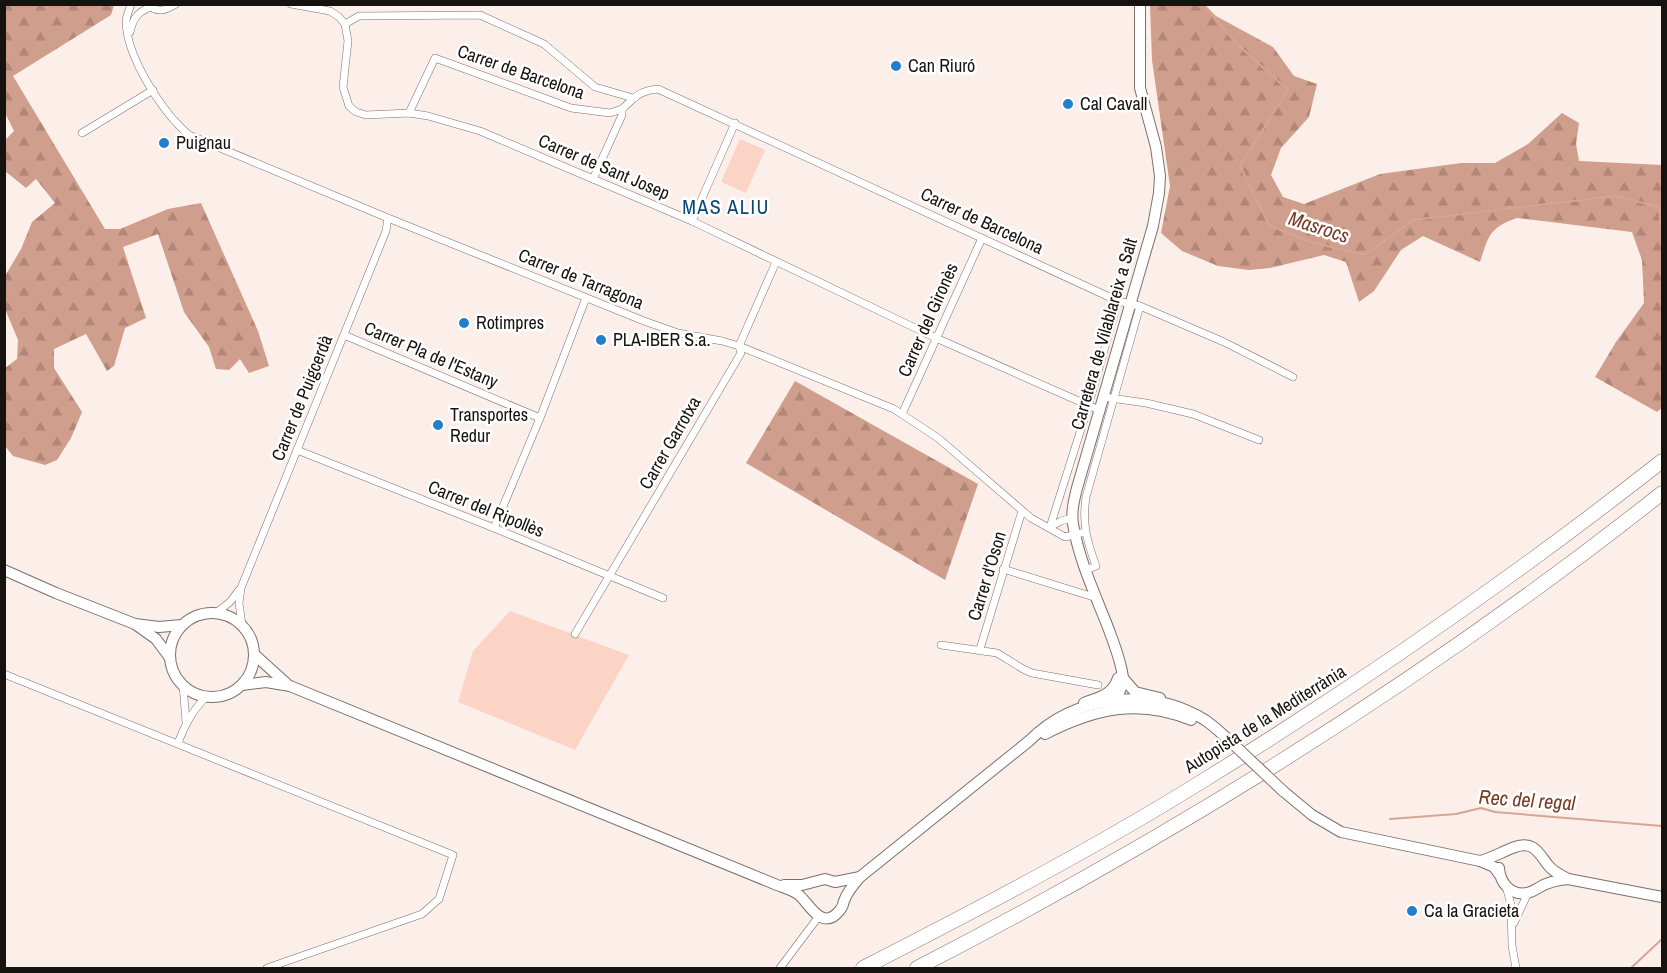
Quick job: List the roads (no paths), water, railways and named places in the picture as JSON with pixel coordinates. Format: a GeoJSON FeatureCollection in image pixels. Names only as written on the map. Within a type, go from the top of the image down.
{"type":"FeatureCollection","features":[{"type":"Feature","properties":{"kind":"highway","name":"Autopista de la Mediterrània"},"geometry":{"type":"LineString","coordinates":[[863,969],[1031,880],[1208,778],[1438,628],[1539,556],[1662,462]]}},
{"type":"Feature","properties":{"kind":"highway"},"geometry":{"type":"LineString","coordinates":[[917,969],[1145,844],[1281,761],[1381,697],[1504,612],[1662,493]]}},
{"type":"Feature","properties":{"kind":"main road","name":"Carretera de Vilablareix a Salt"},"geometry":{"type":"LineString","coordinates":[[1123,678],[1114,642],[1086,570],[1072,518],[1094,409],[1103,397],[1135,305],[1160,193],[1159,162],[1140,88],[1140,4]]}},
{"type":"Feature","properties":{"kind":"main road"},"geometry":{"type":"LineString","coordinates":[[4,570],[135,624],[156,639],[170,658]]}},
{"type":"Feature","properties":{"kind":"main road"},"geometry":{"type":"LineString","coordinates":[[242,685],[253,666],[255,655],[253,644],[243,625],[217,612],[198,614],[182,625],[175,634],[171,646],[172,670],[183,685],[196,694],[206,697],[221,696],[242,685],[266,682],[290,686],[777,885],[796,893],[807,901]]}},
{"type":"Feature","properties":{"kind":"main road"},"geometry":{"type":"LineString","coordinates":[[135,624],[159,627],[182,625]]}},
{"type":"Feature","properties":{"kind":"main road"},"geometry":{"type":"LineString","coordinates":[[255,655],[290,686]]}},
{"type":"Feature","properties":{"kind":"main road"},"geometry":{"type":"LineString","coordinates":[[815,882],[808,891],[807,901],[811,910],[819,916],[828,917],[837,913],[860,877],[1057,716],[1068,709],[1107,695],[1117,682],[1120,666]]}},
{"type":"Feature","properties":{"kind":"main road"},"geometry":{"type":"LineString","coordinates":[[1066,723],[1075,715],[1115,700],[1123,678]]}},
{"type":"Feature","properties":{"kind":"main road"},"geometry":{"type":"LineString","coordinates":[[1123,678],[1135,692],[1174,702],[1194,710],[1283,791],[1312,815],[1341,832],[1480,861],[1494,867],[1506,886],[1514,892],[1528,893],[1541,886],[1568,879]]}},
{"type":"Feature","properties":{"kind":"main road"},"geometry":{"type":"LineString","coordinates":[[1050,723],[1089,705],[1131,699],[1175,706],[1205,720]]}},
{"type":"Feature","properties":{"kind":"main road"},"geometry":{"type":"LineString","coordinates":[[1029,741],[1080,717],[1110,709],[1148,708],[1185,717],[1225,737]]}},
{"type":"Feature","properties":{"kind":"main road"},"geometry":{"type":"LineString","coordinates":[[1480,861],[1494,858],[1520,845],[1530,846],[1542,855],[1555,872],[1568,879],[1662,897]]}},
{"type":"Feature","properties":{"kind":"main road"},"geometry":{"type":"LineString","coordinates":[[1499,873],[1500,864],[1507,851]]}},
{"type":"Feature","properties":{"kind":"main road"},"geometry":{"type":"LineString","coordinates":[[1541,886],[1547,873],[1546,863]]}},
{"type":"Feature","properties":{"kind":"main road"},"geometry":{"type":"LineString","coordinates":[[777,885],[825,879],[835,882],[860,877]]}},
{"type":"Feature","properties":{"kind":"main road"},"geometry":{"type":"LineString","coordinates":[[835,882],[842,890],[844,900]]}},
{"type":"Feature","properties":{"kind":"street","name":"Carrer de Tarragona"},"geometry":{"type":"LineString","coordinates":[[131,4],[126,21],[134,56],[168,115],[189,135],[586,298],[678,333],[739,346],[902,414],[938,438],[1031,518],[1050,528],[1075,534]]}},
{"type":"Feature","properties":{"kind":"street"},"geometry":{"type":"LineString","coordinates":[[129,35],[133,20],[141,11],[149,6],[157,10],[165,10],[176,4]]}},
{"type":"Feature","properties":{"kind":"street"},"geometry":{"type":"LineString","coordinates":[[291,4],[330,11],[345,24],[359,16],[480,15],[543,44],[595,87],[633,98],[622,109],[622,115],[593,179]]}},
{"type":"Feature","properties":{"kind":"street","name":"Carrer de Sant Josep"},"geometry":{"type":"LineString","coordinates":[[345,24],[348,41],[344,87],[349,105],[356,112],[366,115],[409,113],[449,121],[480,131],[693,221],[936,338],[1094,409]]}},
{"type":"Feature","properties":{"kind":"street","name":"Carrer de Barcelona"},"geometry":{"type":"LineString","coordinates":[[409,113],[435,58],[571,108],[610,114],[622,109]]}},
{"type":"Feature","properties":{"kind":"street","name":"Carrer de Barcelona"},"geometry":{"type":"LineString","coordinates":[[633,98],[646,90],[658,89],[1118,302],[1135,305],[1224,342],[1293,377]]}},
{"type":"Feature","properties":{"kind":"street"},"geometry":{"type":"LineString","coordinates":[[82,133],[153,90]]}},
{"type":"Feature","properties":{"kind":"street"},"geometry":{"type":"LineString","coordinates":[[693,221],[735,123]]}},
{"type":"Feature","properties":{"kind":"street","name":"Carrer de Puigcerdà"},"geometry":{"type":"LineString","coordinates":[[243,625],[239,603],[241,588],[386,231],[388,218]]}},
{"type":"Feature","properties":{"kind":"street","name":"Carrer del Gironès"},"geometry":{"type":"LineString","coordinates":[[902,414],[982,238]]}},
{"type":"Feature","properties":{"kind":"street","name":"Carrer Garrotxa"},"geometry":{"type":"LineString","coordinates":[[575,634],[741,353],[739,346],[777,262]]}},
{"type":"Feature","properties":{"kind":"street"},"geometry":{"type":"LineString","coordinates":[[494,528],[540,418],[586,298]]}},
{"type":"Feature","properties":{"kind":"street"},"geometry":{"type":"LineString","coordinates":[[1050,528],[1094,409],[1118,302]]}},
{"type":"Feature","properties":{"kind":"street"},"geometry":{"type":"LineString","coordinates":[[1086,570],[1096,566],[1075,534],[1084,514],[1086,497],[1115,399],[1135,305]]}},
{"type":"Feature","properties":{"kind":"street","name":"Carrer Pla de l'Estany"},"geometry":{"type":"LineString","coordinates":[[344,334],[540,418]]}},
{"type":"Feature","properties":{"kind":"street"},"geometry":{"type":"LineString","coordinates":[[1103,397],[1193,414],[1259,440]]}},
{"type":"Feature","properties":{"kind":"street","name":"Carrer del Ripollès"},"geometry":{"type":"LineString","coordinates":[[297,450],[663,598]]}},
{"type":"Feature","properties":{"kind":"street","name":"Carrer d'Oson"},"geometry":{"type":"LineString","coordinates":[[980,649],[1022,511]]}},
{"type":"Feature","properties":{"kind":"street"},"geometry":{"type":"LineString","coordinates":[[1050,528],[1061,521],[1072,518]]}},
{"type":"Feature","properties":{"kind":"street"},"geometry":{"type":"LineString","coordinates":[[1004,569],[1097,598]]}},
{"type":"Feature","properties":{"kind":"street","name":"Carrer de Puigcerdà"},"geometry":{"type":"LineString","coordinates":[[217,612],[230,602],[241,588]]}},
{"type":"Feature","properties":{"kind":"street"},"geometry":{"type":"LineString","coordinates":[[941,645],[997,653],[1032,673],[1098,685]]}},
{"type":"Feature","properties":{"kind":"street"},"geometry":{"type":"LineString","coordinates":[[4,674],[453,855],[439,899],[422,914],[267,969]]}},
{"type":"Feature","properties":{"kind":"street"},"geometry":{"type":"LineString","coordinates":[[183,685],[186,722]]}},
{"type":"Feature","properties":{"kind":"street"},"geometry":{"type":"LineString","coordinates":[[178,743],[186,722],[206,697]]}},
{"type":"Feature","properties":{"kind":"street"},"geometry":{"type":"LineString","coordinates":[[1506,886],[1511,905],[1512,946],[1516,969]]}},
{"type":"Feature","properties":{"kind":"street"},"geometry":{"type":"LineString","coordinates":[[1513,925],[1528,893]]}},
{"type":"Feature","properties":{"kind":"street"},"geometry":{"type":"LineString","coordinates":[[780,969],[819,916]]}},
{"type":"Feature","properties":{"kind":"waterway","name":"Masrocs"},"geometry":{"type":"LineString","coordinates":[[1203,4],[1236,43],[1288,90],[1240,166],[1269,225],[1310,242],[1365,255],[1413,220],[1615,196],[1659,207],[1662,242]]}},
{"type":"Feature","properties":{"kind":"waterway","name":"Rec del regal"},"geometry":{"type":"LineString","coordinates":[[1390,819],[1456,814],[1481,808],[1495,812],[1662,826]]}},
{"type":"Feature","properties":{"kind":"waterway"},"geometry":{"type":"LineString","coordinates":[[1631,968],[1662,939]]}},
{"type":"Feature","properties":{"kind":"place","name":"Can Riuró"},"geometry":{"type":"Point","coordinates":[896,66]}},
{"type":"Feature","properties":{"kind":"place","name":"Cal Cavall"},"geometry":{"type":"Point","coordinates":[1068,104]}},
{"type":"Feature","properties":{"kind":"place","name":"Puignau"},"geometry":{"type":"Point","coordinates":[164,143]}},
{"type":"Feature","properties":{"kind":"place","name":"Rotimpres"},"geometry":{"type":"Point","coordinates":[464,323]}},
{"type":"Feature","properties":{"kind":"place","name":"PLA-IBER S.a."},"geometry":{"type":"Point","coordinates":[601,340]}},
{"type":"Feature","properties":{"kind":"place","name":"Transportes Redur"},"geometry":{"type":"Point","coordinates":[438,425]}},
{"type":"Feature","properties":{"kind":"place","name":"Ca la Gracieta"},"geometry":{"type":"Point","coordinates":[1412,911]}},
{"type":"Feature","properties":{"kind":"district","name":"MAS ALIU"},"geometry":{"type":"Point","coordinates":[726,207]}}]}
